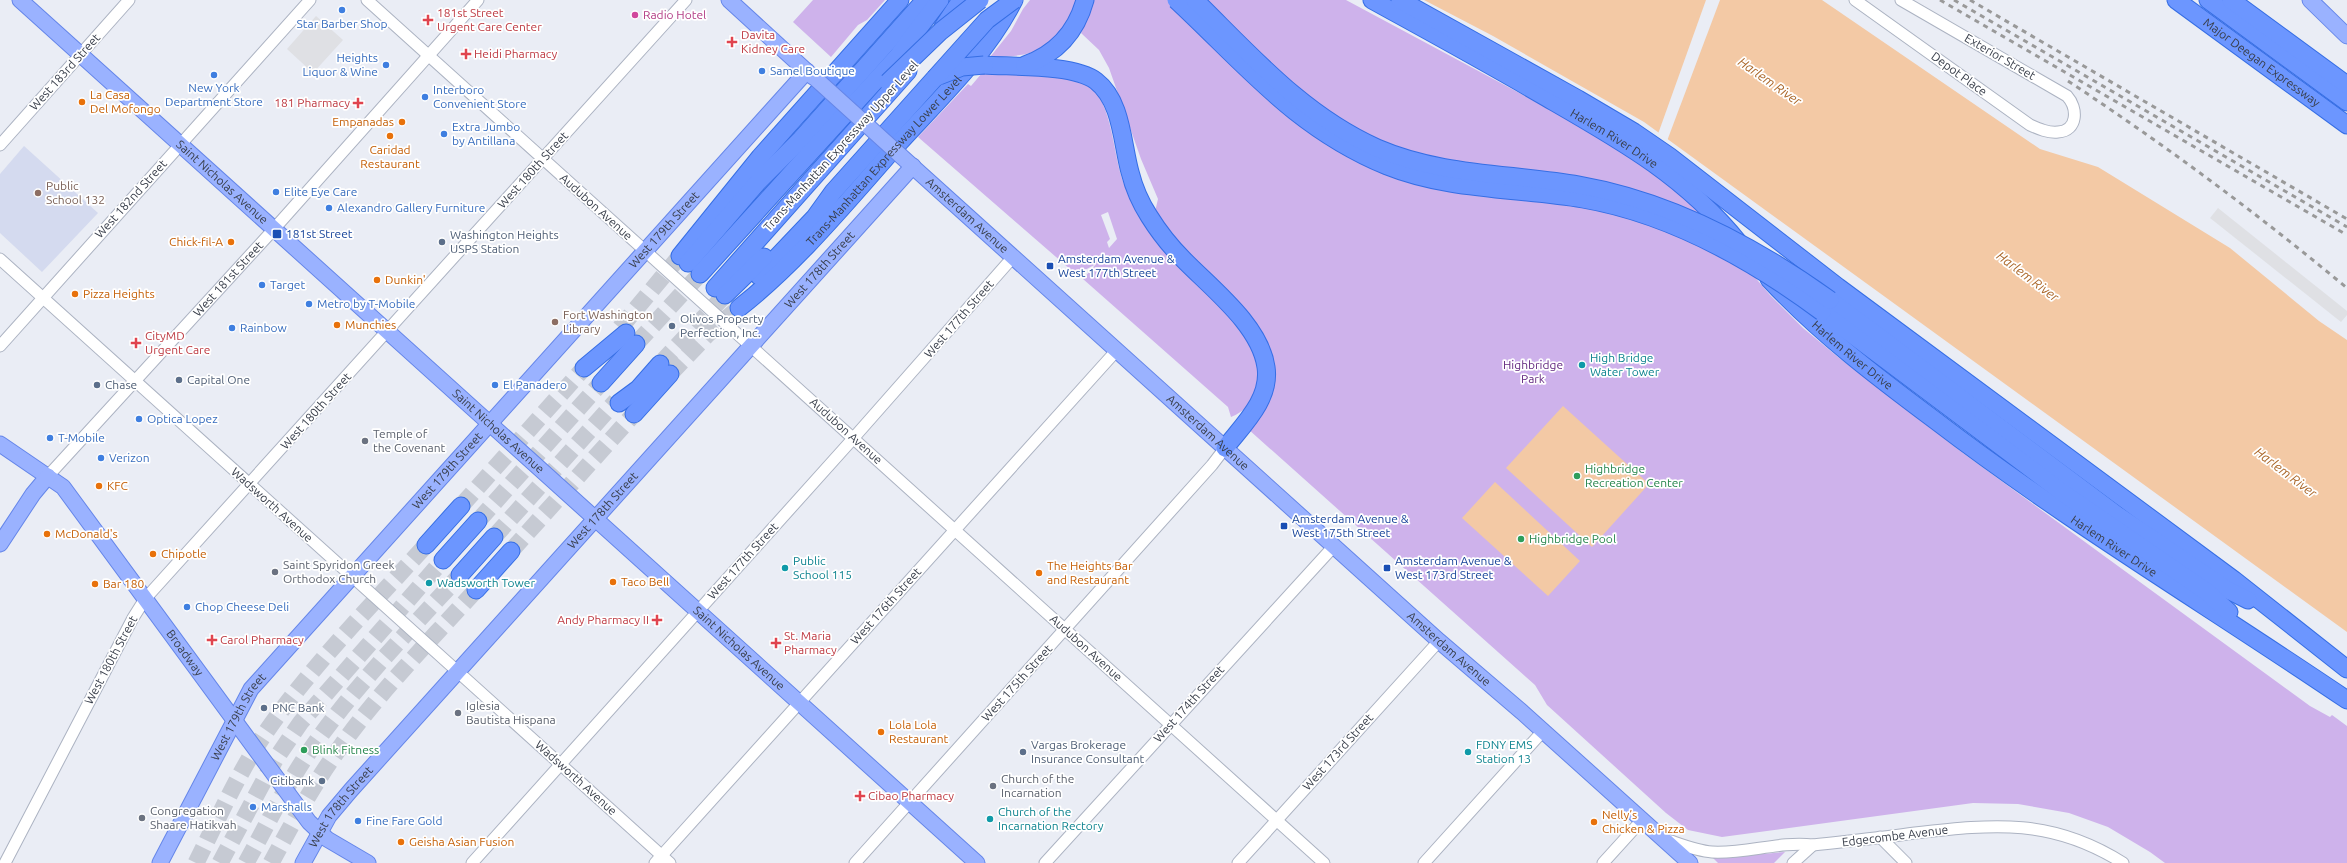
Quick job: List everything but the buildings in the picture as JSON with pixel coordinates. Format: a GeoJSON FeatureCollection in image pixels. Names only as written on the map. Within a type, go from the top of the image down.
{"type":"FeatureCollection","features":[{"type":"Feature","properties":{"kind":"highway"},"geometry":{"type":"LineString","coordinates":[[689,264],[747,172],[900,0]]}},
{"type":"Feature","properties":{"kind":"highway"},"geometry":{"type":"LineString","coordinates":[[908,20],[911,0]]}},
{"type":"Feature","properties":{"kind":"highway"},"geometry":{"type":"LineString","coordinates":[[689,264],[779,160],[801,139],[925,0]]}},
{"type":"Feature","properties":{"kind":"highway","name":"Trans-Manhattan Expressway Upper Level"},"geometry":{"type":"LineString","coordinates":[[689,264],[897,57],[940,0]]}},
{"type":"Feature","properties":{"kind":"highway"},"geometry":{"type":"LineString","coordinates":[[888,82],[898,64],[956,0]]}},
{"type":"Feature","properties":{"kind":"highway","name":"Trans-Manhattan Expressway Upper Level"},"geometry":{"type":"LineString","coordinates":[[728,298],[911,69],[961,0]]}},
{"type":"Feature","properties":{"kind":"highway"},"geometry":{"type":"LineString","coordinates":[[857,116],[888,82],[937,35],[980,0]]}},
{"type":"Feature","properties":{"kind":"highway"},"geometry":{"type":"LineString","coordinates":[[728,298],[833,192],[987,20],[1014,0]]}},
{"type":"Feature","properties":{"kind":"highway","name":"Trans-Manhattan Expressway Lower Level"},"geometry":{"type":"LineString","coordinates":[[728,298],[773,278],[821,230],[963,72],[994,35],[1014,0]]}},
{"type":"Feature","properties":{"kind":"highway"},"geometry":{"type":"LineString","coordinates":[[1021,67],[1044,58],[1065,40],[1076,22],[1085,0]]}},
{"type":"Feature","properties":{"kind":"highway"},"geometry":{"type":"LineString","coordinates":[[1176,0],[1293,111],[1322,133],[1368,158],[1407,173],[1448,183],[1584,199],[1644,214],[1725,250],[1826,306],[2105,523],[2207,592],[2267,647]]}},
{"type":"Feature","properties":{"kind":"highway"},"geometry":{"type":"LineString","coordinates":[[1195,0],[1296,98],[1334,125],[1367,143],[1404,158],[1442,168],[1573,184],[1622,195],[1656,206],[1748,248],[1826,306],[2117,515],[2226,589],[2285,620]]}},
{"type":"Feature","properties":{"kind":"highway","name":"Harlem River Drive"},"geometry":{"type":"LineString","coordinates":[[1372,0],[1598,127],[1664,170],[1709,209],[1790,302],[1841,348],[1889,387],[2043,500],[2347,700]]}},
{"type":"Feature","properties":{"kind":"highway","name":"Harlem River Drive"},"geometry":{"type":"LineString","coordinates":[[1400,0],[1578,99],[1664,152],[1809,265],[2234,580],[2346,668]]}},
{"type":"Feature","properties":{"kind":"highway"},"geometry":{"type":"LineString","coordinates":[[2165,0],[2212,27]]}},
{"type":"Feature","properties":{"kind":"highway","name":"Major Deegan Expressway"},"geometry":{"type":"LineString","coordinates":[[2176,0],[2347,125]]}},
{"type":"Feature","properties":{"kind":"highway","name":"Major Deegan Expressway"},"geometry":{"type":"LineString","coordinates":[[2208,0],[2347,102]]}},
{"type":"Feature","properties":{"kind":"highway"},"geometry":{"type":"LineString","coordinates":[[2231,0],[2347,85]]}},
{"type":"Feature","properties":{"kind":"highway"},"geometry":{"type":"LineString","coordinates":[[935,78],[962,67],[1021,67],[1078,72],[1090,76],[1105,89],[1115,109],[1134,187],[1148,214],[1173,249],[1233,309],[1258,341],[1267,369],[1264,393],[1257,406],[1225,448]]}},
{"type":"Feature","properties":{"kind":"highway"},"geometry":{"type":"LineString","coordinates":[[584,368],[627,335],[601,383]]}},
{"type":"Feature","properties":{"kind":"highway"},"geometry":{"type":"LineString","coordinates":[[618,402],[638,389],[661,365],[634,414]]}},
{"type":"Feature","properties":{"kind":"highway"},"geometry":{"type":"LineString","coordinates":[[426,545],[461,506]]}},
{"type":"Feature","properties":{"kind":"highway"},"geometry":{"type":"LineString","coordinates":[[443,560],[478,521]]}},
{"type":"Feature","properties":{"kind":"highway"},"geometry":{"type":"LineString","coordinates":[[460,575],[494,536]]}},
{"type":"Feature","properties":{"kind":"highway"},"geometry":{"type":"LineString","coordinates":[[476,590],[510,552]]}},
{"type":"Feature","properties":{"kind":"main road","name":"Saint Nicholas Avenue"},"geometry":{"type":"LineString","coordinates":[[20,0],[977,863]]}},
{"type":"Feature","properties":{"kind":"main road","name":"Amsterdam Avenue"},"geometry":{"type":"LineString","coordinates":[[729,0],[1439,641],[1543,731],[1690,863]]}},
{"type":"Feature","properties":{"kind":"main road"},"geometry":{"type":"LineString","coordinates":[[2310,0],[2347,36]]}},
{"type":"Feature","properties":{"kind":"main road","name":"West 179th Street"},"geometry":{"type":"LineString","coordinates":[[160,863],[251,689],[645,251],[811,75]]}},
{"type":"Feature","properties":{"kind":"main road","name":"West 178th Street"},"geometry":{"type":"LineString","coordinates":[[303,863],[330,816],[351,790],[913,166]]}},
{"type":"Feature","properties":{"kind":"main road","name":"Broadway"},"geometry":{"type":"LineString","coordinates":[[0,444],[63,487],[319,833],[368,863]]}},
{"type":"Feature","properties":{"kind":"main road","name":"West 181st Street"},"geometry":{"type":"LineString","coordinates":[[0,544],[33,494],[48,476]]}},
{"type":"Feature","properties":{"kind":"street","name":"West 183rd Street"},"geometry":{"type":"LineString","coordinates":[[0,145],[129,0]]}},
{"type":"Feature","properties":{"kind":"street","name":"West 182nd Street"},"geometry":{"type":"LineString","coordinates":[[0,346],[310,0]]}},
{"type":"Feature","properties":{"kind":"street","name":"Audubon Avenue"},"geometry":{"type":"LineString","coordinates":[[367,0],[1324,863]]}},
{"type":"Feature","properties":{"kind":"street","name":"West 181st Street"},"geometry":{"type":"LineString","coordinates":[[48,476],[274,229],[478,0]]}},
{"type":"Feature","properties":{"kind":"street","name":"West 180th Street"},"geometry":{"type":"LineString","coordinates":[[5,863],[133,618],[145,599],[250,485],[686,0]]}},
{"type":"Feature","properties":{"kind":"street","name":"Depot Place"},"geometry":{"type":"LineString","coordinates":[[1855,0],[2030,125],[2051,132],[2068,130]]}},
{"type":"Feature","properties":{"kind":"street","name":"Exterior Street"},"geometry":{"type":"LineString","coordinates":[[1901,0],[2067,96],[2073,106],[2075,117],[2068,130]]}},
{"type":"Feature","properties":{"kind":"street","name":"West 177th Street"},"geometry":{"type":"LineString","coordinates":[[472,863],[854,438],[1013,257]]}},
{"type":"Feature","properties":{"kind":"street","name":"Wadsworth Avenue"},"geometry":{"type":"LineString","coordinates":[[0,260],[560,764],[662,861]]}},
{"type":"Feature","properties":{"kind":"street","name":"West 176th Street"},"geometry":{"type":"LineString","coordinates":[[662,861],[800,702],[1116,350]]}},
{"type":"Feature","properties":{"kind":"street","name":"West 175th Street"},"geometry":{"type":"LineString","coordinates":[[854,863],[1065,629],[1225,448]]}},
{"type":"Feature","properties":{"kind":"street","name":"West 174th Street"},"geometry":{"type":"LineString","coordinates":[[1045,863],[1170,724],[1334,546]]}},
{"type":"Feature","properties":{"kind":"street","name":"West 173rd Street"},"geometry":{"type":"LineString","coordinates":[[1238,863],[1439,641]]}},
{"type":"Feature","properties":{"kind":"street"},"geometry":{"type":"LineString","coordinates":[[1424,863],[1543,731]]}},
{"type":"Feature","properties":{"kind":"street"},"geometry":{"type":"LineString","coordinates":[[1603,863],[1642,820]]}},
{"type":"Feature","properties":{"kind":"street","name":"Edgecombe Avenue"},"geometry":{"type":"LineString","coordinates":[[1661,838],[1711,852],[1729,852],[1798,844],[1813,845],[1976,826],[2019,826],[2051,832],[2082,842],[2123,863]]}},
{"type":"Feature","properties":{"kind":"street"},"geometry":{"type":"LineString","coordinates":[[1880,837],[1906,863]]}},
{"type":"Feature","properties":{"kind":"street"},"geometry":{"type":"LineString","coordinates":[[1793,863],[1813,845]]}},
{"type":"Feature","properties":{"kind":"shaded area"},"geometry":{"type":"Polygon","coordinates":[[[316,16],[343,40],[313,73],[287,49],[316,16]]]}},
{"type":"Feature","properties":{"kind":"shaded area","name":"Public School 132"},"geometry":{"type":"Polygon","coordinates":[[[24,146],[98,213],[42,272],[0,233],[0,174],[24,146]]]}},
{"type":"Feature","properties":{"kind":"shaded area"},"geometry":{"type":"Polygon","coordinates":[[[2218,208],[2347,311],[2347,315],[2341,322],[2210,218],[2218,208]]]}},
{"type":"Feature","properties":{"kind":"green space"},"geometry":{"type":"Polygon","coordinates":[[[813,0],[885,0],[867,20],[858,25],[831,57],[793,22],[813,0]]]}},
{"type":"Feature","properties":{"kind":"green space","name":"Highbridge Park"},"geometry":{"type":"Polygon","coordinates":[[[1030,0],[1346,0],[1600,137],[1667,182],[1698,210],[1770,295],[1803,328],[1838,357],[1963,453],[2310,706],[2330,717],[2332,715],[2347,726],[2347,863],[2165,863],[2150,852],[2108,827],[2069,813],[2018,804],[1973,803],[1722,837],[1688,830],[1666,813],[1547,705],[1535,685],[1248,429],[1272,364],[1154,216],[1158,199],[1141,159],[1109,68],[1099,50],[1081,33],[1084,26],[1069,18],[1053,40],[1036,51],[1015,56],[990,57],[1011,31],[1023,9],[1030,0]]]}},
{"type":"Feature","properties":{"kind":"green space"},"geometry":{"type":"Polygon","coordinates":[[[982,73],[1036,73],[1050,74],[1077,80],[1089,86],[1097,94],[1108,117],[1120,173],[1137,211],[1150,231],[1212,295],[1232,318],[1248,341],[1257,364],[1257,387],[1248,406],[1231,417],[1228,407],[1083,279],[1096,264],[1083,271],[1071,270],[918,137],[968,84],[971,86],[982,73]],[[1108,212],[1101,215],[1110,239],[1107,242],[1109,248],[1117,239],[1108,212]]]}},
{"type":"Feature","properties":{"kind":"green space"},"geometry":{"type":"Polygon","coordinates":[[[1785,852],[1774,863],[1718,863],[1713,858],[1785,852]]]}},
{"type":"Feature","properties":{"kind":"water","name":"Harlem River"},"geometry":{"type":"Polygon","coordinates":[[[1424,0],[1822,0],[2040,149],[2098,167],[2230,248],[2319,321],[2347,340],[2347,632],[1644,122],[1493,36],[1424,0]]]}},
{"type":"Feature","properties":{"kind":"water","name":"Highbridge Recreation Center"},"geometry":{"type":"Polygon","coordinates":[[[1563,406],[1649,484],[1592,547],[1506,468],[1563,406]]]}},
{"type":"Feature","properties":{"kind":"water","name":"Highbridge Pool"},"geometry":{"type":"Polygon","coordinates":[[[1495,482],[1580,561],[1548,596],[1462,518],[1495,482]]]}},
{"type":"Feature","properties":{"kind":"pier"},"geometry":{"type":"Polygon","coordinates":[[[1706,0],[1720,0],[1667,141],[1658,134],[1706,0]]]}},
{"type":"Feature","properties":{"kind":"tunnel"},"geometry":{"type":"LineString","coordinates":[[620,328],[680,256]]}},
{"type":"Feature","properties":{"kind":"tunnel"},"geometry":{"type":"LineString","coordinates":[[636,344],[700,274]]}},
{"type":"Feature","properties":{"kind":"tunnel"},"geometry":{"type":"LineString","coordinates":[[660,364],[725,295]]}},
{"type":"Feature","properties":{"kind":"tunnel"},"geometry":{"type":"LineString","coordinates":[[670,374],[708,334],[739,308]]}},
{"type":"Feature","properties":{"kind":"tunnel"},"geometry":{"type":"LineString","coordinates":[[461,506],[584,368]]}},
{"type":"Feature","properties":{"kind":"tunnel"},"geometry":{"type":"LineString","coordinates":[[478,521],[601,383]]}},
{"type":"Feature","properties":{"kind":"tunnel"},"geometry":{"type":"LineString","coordinates":[[494,537],[616,401]]}},
{"type":"Feature","properties":{"kind":"tunnel"},"geometry":{"type":"LineString","coordinates":[[511,551],[634,414]]}},
{"type":"Feature","properties":{"kind":"tunnel"},"geometry":{"type":"LineString","coordinates":[[196,863],[237,780],[266,732],[284,707],[323,659],[426,545]]}},
{"type":"Feature","properties":{"kind":"tunnel"},"geometry":{"type":"LineString","coordinates":[[220,863],[275,760],[301,722],[443,560]]}},
{"type":"Feature","properties":{"kind":"tunnel"},"geometry":{"type":"LineString","coordinates":[[246,863],[275,808],[307,755],[324,731],[380,662],[460,575]]}},
{"type":"Feature","properties":{"kind":"tunnel"},"geometry":{"type":"LineString","coordinates":[[271,863],[309,795],[325,769],[350,734],[384,691],[476,590]]}},
{"type":"Feature","properties":{"kind":"railway"},"geometry":{"type":"LineString","coordinates":[[1940,0],[2347,235]]}},
{"type":"Feature","properties":{"kind":"railway"},"geometry":{"type":"LineString","coordinates":[[1954,0],[2347,227]]}},
{"type":"Feature","properties":{"kind":"railway"},"geometry":{"type":"LineString","coordinates":[[1970,0],[2347,219]]}},
{"type":"Feature","properties":{"kind":"railway"},"geometry":{"type":"LineString","coordinates":[[2068,81],[2140,130],[2210,181],[2280,233],[2347,288]]}},
{"type":"Feature","properties":{"kind":"place","name":"Star Barber Shop"},"geometry":{"type":"Point","coordinates":[342,10]}},
{"type":"Feature","properties":{"kind":"place","name":"Radio Hotel"},"geometry":{"type":"Point","coordinates":[635,15]}},
{"type":"Feature","properties":{"kind":"place","name":"181st Street Urgent Care Center"},"geometry":{"type":"Point","coordinates":[428,20]}},
{"type":"Feature","properties":{"kind":"place","name":"Davita Kidney Care"},"geometry":{"type":"Point","coordinates":[732,42]}},
{"type":"Feature","properties":{"kind":"place","name":"Heidi Pharmacy"},"geometry":{"type":"Point","coordinates":[466,54]}},
{"type":"Feature","properties":{"kind":"place","name":"Heights Liquor & Wine"},"geometry":{"type":"Point","coordinates":[386,65]}},
{"type":"Feature","properties":{"kind":"place","name":"Samel Boutique"},"geometry":{"type":"Point","coordinates":[762,71]}},
{"type":"Feature","properties":{"kind":"place","name":"New York Department Store"},"geometry":{"type":"Point","coordinates":[214,75]}},
{"type":"Feature","properties":{"kind":"place","name":"Interboro Convenient Store"},"geometry":{"type":"Point","coordinates":[425,97]}},
{"type":"Feature","properties":{"kind":"place","name":"La Casa Del Mofongo"},"geometry":{"type":"Point","coordinates":[82,102]}},
{"type":"Feature","properties":{"kind":"place","name":"181 Pharmacy"},"geometry":{"type":"Point","coordinates":[358,103]}},
{"type":"Feature","properties":{"kind":"place","name":"Empanadas"},"geometry":{"type":"Point","coordinates":[402,122]}},
{"type":"Feature","properties":{"kind":"place","name":"Extra Jumbo by Antillana"},"geometry":{"type":"Point","coordinates":[444,134]}},
{"type":"Feature","properties":{"kind":"place","name":"Caridad Restaurant"},"geometry":{"type":"Point","coordinates":[390,136]}},
{"type":"Feature","properties":{"kind":"place","name":"Elite Eye Care"},"geometry":{"type":"Point","coordinates":[276,192]}},
{"type":"Feature","properties":{"kind":"place","name":"Public School 132"},"geometry":{"type":"Point","coordinates":[38,193]}},
{"type":"Feature","properties":{"kind":"place","name":"Alexandro Gallery Furniture"},"geometry":{"type":"Point","coordinates":[329,208]}},
{"type":"Feature","properties":{"kind":"place","name":"181st Street"},"geometry":{"type":"Point","coordinates":[277,234]}},
{"type":"Feature","properties":{"kind":"place","name":"Chick-fil-A"},"geometry":{"type":"Point","coordinates":[231,242]}},
{"type":"Feature","properties":{"kind":"place","name":"Washington Heights USPS Station"},"geometry":{"type":"Point","coordinates":[442,242]}},
{"type":"Feature","properties":{"kind":"place","name":"Amsterdam Avenue & West 177th Street"},"geometry":{"type":"Point","coordinates":[1050,266]}},
{"type":"Feature","properties":{"kind":"place","name":"Dunkin'"},"geometry":{"type":"Point","coordinates":[377,280]}},
{"type":"Feature","properties":{"kind":"place","name":"Target"},"geometry":{"type":"Point","coordinates":[262,285]}},
{"type":"Feature","properties":{"kind":"place","name":"Pizza Heights"},"geometry":{"type":"Point","coordinates":[75,294]}},
{"type":"Feature","properties":{"kind":"place","name":"Metro by T-Mobile"},"geometry":{"type":"Point","coordinates":[309,304]}},
{"type":"Feature","properties":{"kind":"place","name":"Fort Washington Library"},"geometry":{"type":"Point","coordinates":[555,322]}},
{"type":"Feature","properties":{"kind":"place","name":"Munchies"},"geometry":{"type":"Point","coordinates":[337,325]}},
{"type":"Feature","properties":{"kind":"place","name":"Olivos Property Perfection, Inc."},"geometry":{"type":"Point","coordinates":[672,326]}},
{"type":"Feature","properties":{"kind":"place","name":"Rainbow"},"geometry":{"type":"Point","coordinates":[232,328]}},
{"type":"Feature","properties":{"kind":"place","name":"CityMD Urgent Care"},"geometry":{"type":"Point","coordinates":[136,343]}},
{"type":"Feature","properties":{"kind":"place","name":"High Bridge Water Tower"},"geometry":{"type":"Point","coordinates":[1582,365]}},
{"type":"Feature","properties":{"kind":"place","name":"Capital One"},"geometry":{"type":"Point","coordinates":[179,380]}},
{"type":"Feature","properties":{"kind":"place","name":"Chase"},"geometry":{"type":"Point","coordinates":[97,385]}},
{"type":"Feature","properties":{"kind":"place","name":"El Panadero"},"geometry":{"type":"Point","coordinates":[495,385]}},
{"type":"Feature","properties":{"kind":"place","name":"Optica Lopez"},"geometry":{"type":"Point","coordinates":[139,419]}},
{"type":"Feature","properties":{"kind":"place","name":"T-Mobile"},"geometry":{"type":"Point","coordinates":[50,438]}},
{"type":"Feature","properties":{"kind":"place","name":"Temple of the Covenant"},"geometry":{"type":"Point","coordinates":[365,441]}},
{"type":"Feature","properties":{"kind":"place","name":"Verizon"},"geometry":{"type":"Point","coordinates":[101,458]}},
{"type":"Feature","properties":{"kind":"place","name":"Highbridge Recreation Center"},"geometry":{"type":"Point","coordinates":[1577,476]}},
{"type":"Feature","properties":{"kind":"place","name":"KFC"},"geometry":{"type":"Point","coordinates":[99,486]}},
{"type":"Feature","properties":{"kind":"place","name":"Amsterdam Avenue & West 175th Street"},"geometry":{"type":"Point","coordinates":[1284,526]}},
{"type":"Feature","properties":{"kind":"place","name":"McDonald's"},"geometry":{"type":"Point","coordinates":[47,534]}},
{"type":"Feature","properties":{"kind":"place","name":"Highbridge Pool"},"geometry":{"type":"Point","coordinates":[1521,539]}},
{"type":"Feature","properties":{"kind":"place","name":"Chipotle"},"geometry":{"type":"Point","coordinates":[153,554]}},
{"type":"Feature","properties":{"kind":"place","name":"Public School 115"},"geometry":{"type":"Point","coordinates":[785,568]}},
{"type":"Feature","properties":{"kind":"place","name":"Amsterdam Avenue & West 173rd Street"},"geometry":{"type":"Point","coordinates":[1387,568]}},
{"type":"Feature","properties":{"kind":"place","name":"Saint Spyridon Greek Orthodox Church"},"geometry":{"type":"Point","coordinates":[275,572]}},
{"type":"Feature","properties":{"kind":"place","name":"The Heights Bar and Restaurant"},"geometry":{"type":"Point","coordinates":[1039,573]}},
{"type":"Feature","properties":{"kind":"place","name":"Taco Bell"},"geometry":{"type":"Point","coordinates":[613,582]}},
{"type":"Feature","properties":{"kind":"place","name":"Wadsworth Tower"},"geometry":{"type":"Point","coordinates":[429,583]}},
{"type":"Feature","properties":{"kind":"place","name":"Bar 180"},"geometry":{"type":"Point","coordinates":[95,584]}},
{"type":"Feature","properties":{"kind":"place","name":"Chop Cheese Deli"},"geometry":{"type":"Point","coordinates":[187,607]}},
{"type":"Feature","properties":{"kind":"place","name":"Andy Pharmacy II"},"geometry":{"type":"Point","coordinates":[657,620]}},
{"type":"Feature","properties":{"kind":"place","name":"Carol Pharmacy"},"geometry":{"type":"Point","coordinates":[212,640]}},
{"type":"Feature","properties":{"kind":"place","name":"St. Maria Pharmacy"},"geometry":{"type":"Point","coordinates":[776,643]}},
{"type":"Feature","properties":{"kind":"place","name":"PNC Bank"},"geometry":{"type":"Point","coordinates":[264,708]}},
{"type":"Feature","properties":{"kind":"place","name":"Iglesia Bautista Hispana"},"geometry":{"type":"Point","coordinates":[458,713]}},
{"type":"Feature","properties":{"kind":"place","name":"Lola Lola Restaurant"},"geometry":{"type":"Point","coordinates":[881,732]}},
{"type":"Feature","properties":{"kind":"place","name":"Blink Fitness"},"geometry":{"type":"Point","coordinates":[304,750]}},
{"type":"Feature","properties":{"kind":"place","name":"Vargas Brokerage Insurance Consultant"},"geometry":{"type":"Point","coordinates":[1023,752]}},
{"type":"Feature","properties":{"kind":"place","name":"FDNY EMS Station 13"},"geometry":{"type":"Point","coordinates":[1468,752]}},
{"type":"Feature","properties":{"kind":"place","name":"Citibank"},"geometry":{"type":"Point","coordinates":[322,781]}},
{"type":"Feature","properties":{"kind":"place","name":"Church of the Incarnation"},"geometry":{"type":"Point","coordinates":[993,786]}},
{"type":"Feature","properties":{"kind":"place","name":"Cibao Pharmacy"},"geometry":{"type":"Point","coordinates":[860,796]}},
{"type":"Feature","properties":{"kind":"place","name":"Marshalls"},"geometry":{"type":"Point","coordinates":[253,807]}},
{"type":"Feature","properties":{"kind":"place","name":"Congregation Shaare Hatikvah"},"geometry":{"type":"Point","coordinates":[142,818]}},
{"type":"Feature","properties":{"kind":"place","name":"Church of the Incarnation Rectory"},"geometry":{"type":"Point","coordinates":[990,819]}},
{"type":"Feature","properties":{"kind":"place","name":"Fine Fare Gold"},"geometry":{"type":"Point","coordinates":[358,821]}},
{"type":"Feature","properties":{"kind":"place","name":"Nelly’s Chicken & Pizza"},"geometry":{"type":"Point","coordinates":[1594,822]}},
{"type":"Feature","properties":{"kind":"place","name":"Geisha Asian Fusion"},"geometry":{"type":"Point","coordinates":[401,842]}}]}
